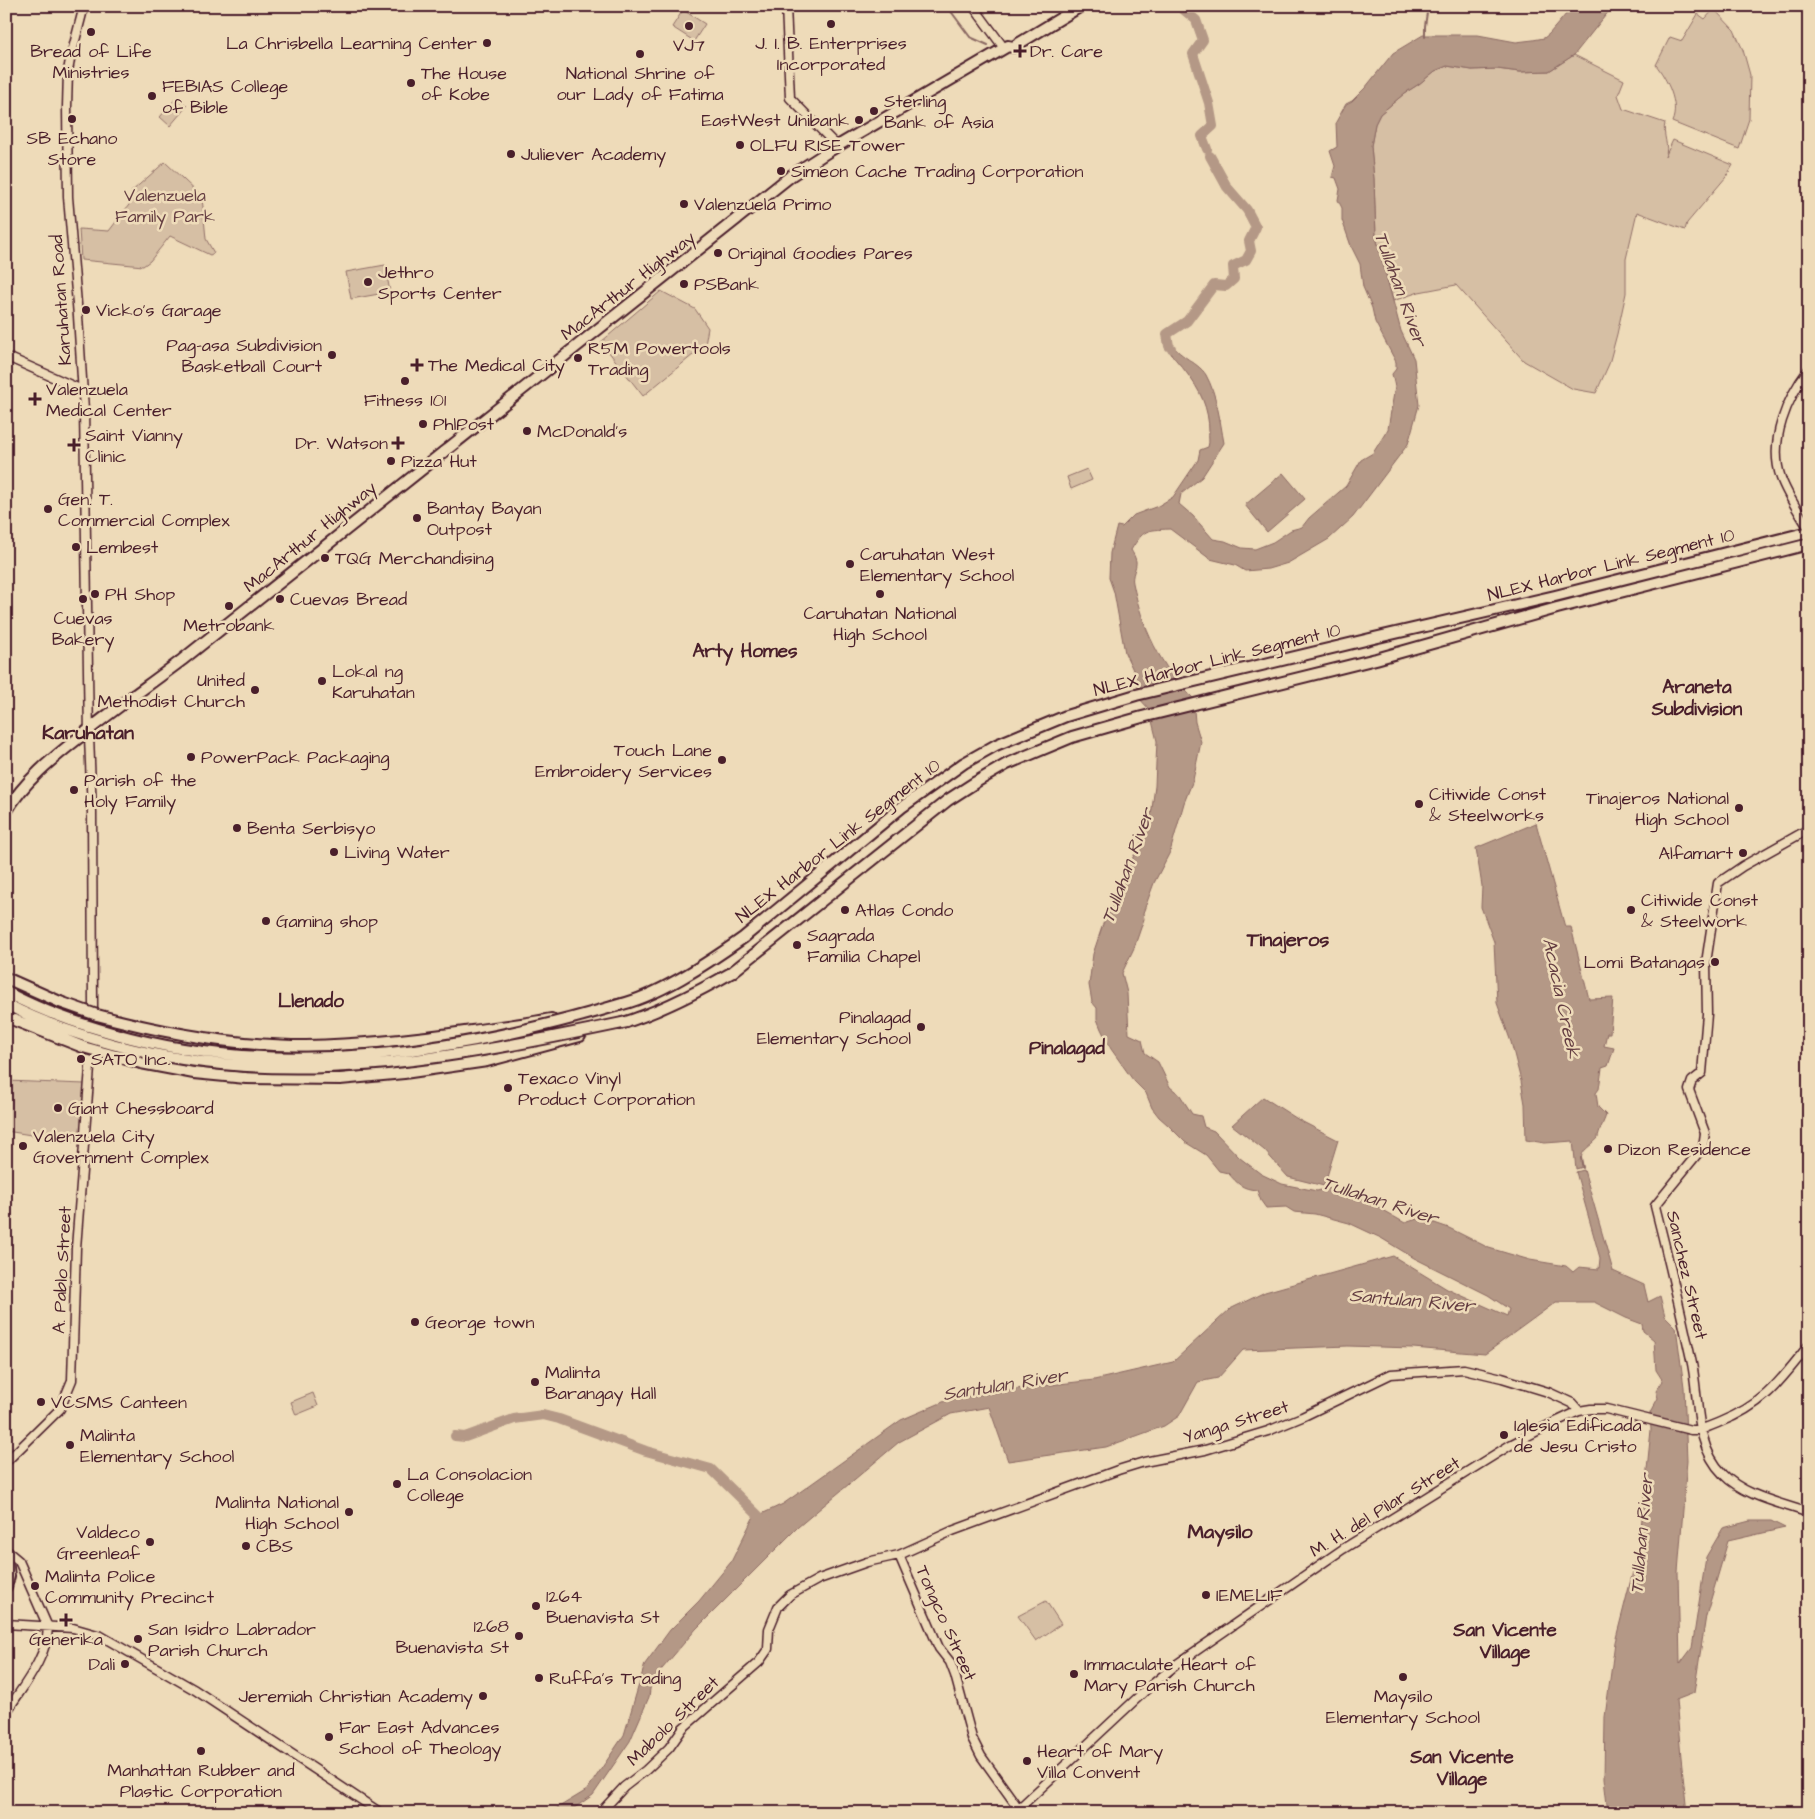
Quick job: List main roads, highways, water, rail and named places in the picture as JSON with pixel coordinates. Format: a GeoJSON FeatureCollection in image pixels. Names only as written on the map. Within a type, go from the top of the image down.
{"type":"FeatureCollection","features":[{"type":"Feature","properties":{"kind":"highway","name":"MacArthur Highway"},"geometry":{"type":"LineString","coordinates":[[6,812],[20,792],[48,763],[139,696],[144,688],[314,556],[792,175],[837,146],[1006,47],[1009,42],[1069,6]]}},
{"type":"Feature","properties":{"kind":"highway","name":"MacArthur Highway"},"geometry":{"type":"LineString","coordinates":[[1006,47],[1013,47],[1081,6]]}},
{"type":"Feature","properties":{"kind":"highway","name":"NLEX Harbor Link Segment 10"},"geometry":{"type":"LineString","coordinates":[[6,992],[23,1002],[81,1024],[141,1042],[202,1052],[264,1057],[325,1058],[420,1049],[548,1025],[622,1004],[665,986],[719,955],[743,938],[902,807],[964,763],[996,745],[1029,730],[1066,716],[1136,696],[1564,594],[1809,532]]}},
{"type":"Feature","properties":{"kind":"highway","name":"NLEX Harbor Link Segment 10"},"geometry":{"type":"LineString","coordinates":[[6,1004],[78,1035],[139,1051],[230,1066],[263,1067],[325,1068],[422,1060],[627,1022],[651,1014],[702,990],[731,973],[948,800],[1007,764],[1031,753],[1072,737],[1142,717],[1376,660],[1567,606],[1809,544]]}},
{"type":"Feature","properties":{"kind":"highway","name":"MacArthur Highway"},"geometry":{"type":"LineString","coordinates":[[6,823],[23,795],[89,733]]}},
{"type":"Feature","properties":{"kind":"highway"},"geometry":{"type":"LineString","coordinates":[[6,978],[60,1002],[145,1027],[234,1041],[305,1046],[419,1038],[546,1020],[622,1004]]}},
{"type":"Feature","properties":{"kind":"highway"},"geometry":{"type":"LineString","coordinates":[[10,1018],[83,1047],[142,1063],[211,1075],[303,1079],[340,1079],[404,1073],[487,1061],[627,1022]]}},
{"type":"Feature","properties":{"kind":"highway"},"geometry":{"type":"LineString","coordinates":[[6,1551],[9,1576],[6,1587]]}},
{"type":"Feature","properties":{"kind":"water"},"geometry":{"type":"Polygon","coordinates":[[[1573,6],[1613,6],[1574,55],[1549,71],[1472,70],[1447,66],[1435,71],[1405,93],[1380,114],[1375,124],[1371,146],[1376,237],[1401,331],[1414,359],[1419,405],[1408,444],[1353,517],[1329,539],[1288,563],[1268,569],[1245,571],[1235,565],[1210,559],[1170,529],[1146,532],[1139,538],[1131,550],[1136,561],[1133,583],[1147,631],[1162,660],[1181,686],[1193,698],[1195,722],[1201,742],[1193,780],[1184,803],[1170,852],[1154,883],[1143,913],[1144,919],[1134,948],[1122,973],[1127,993],[1129,1034],[1142,1040],[1145,1053],[1158,1062],[1170,1087],[1180,1095],[1192,1114],[1201,1116],[1204,1127],[1214,1131],[1240,1158],[1261,1174],[1282,1184],[1317,1191],[1328,1188],[1345,1196],[1368,1199],[1405,1223],[1420,1218],[1449,1228],[1489,1248],[1530,1260],[1566,1266],[1573,1272],[1579,1267],[1599,1269],[1600,1258],[1576,1172],[1584,1170],[1613,1271],[1644,1285],[1648,1302],[1660,1296],[1665,1316],[1676,1327],[1684,1387],[1687,1460],[1678,1572],[1680,1664],[1692,1648],[1706,1557],[1723,1528],[1750,1521],[1771,1521],[1785,1528],[1728,1541],[1706,1616],[1694,1693],[1676,1700],[1687,1813],[1608,1813],[1604,1779],[1605,1717],[1615,1642],[1639,1548],[1651,1430],[1650,1413],[1658,1398],[1656,1391],[1663,1381],[1656,1370],[1654,1340],[1643,1331],[1642,1324],[1594,1302],[1556,1302],[1485,1354],[1413,1348],[1348,1346],[1243,1350],[1218,1378],[1198,1382],[1179,1416],[1164,1426],[1106,1447],[1008,1461],[989,1407],[951,1414],[899,1442],[798,1527],[696,1629],[651,1682],[649,1697],[630,1741],[593,1795],[567,1813],[549,1813],[587,1790],[624,1735],[645,1664],[670,1630],[699,1601],[731,1562],[753,1518],[783,1504],[901,1420],[950,1399],[1094,1380],[1173,1362],[1230,1309],[1265,1292],[1393,1256],[1447,1289],[1507,1316],[1509,1309],[1488,1295],[1349,1223],[1315,1214],[1294,1212],[1286,1207],[1266,1208],[1257,1190],[1244,1187],[1228,1173],[1219,1171],[1206,1155],[1185,1142],[1159,1117],[1152,1108],[1146,1093],[1133,1080],[1111,1049],[1097,1019],[1097,1008],[1092,1002],[1089,985],[1093,954],[1103,924],[1132,859],[1144,838],[1151,816],[1155,786],[1157,741],[1149,709],[1137,696],[1138,686],[1125,653],[1114,592],[1109,578],[1110,553],[1117,526],[1122,527],[1134,515],[1158,506],[1173,497],[1198,460],[1200,450],[1209,445],[1209,423],[1203,400],[1191,379],[1169,351],[1165,336],[1170,337],[1175,348],[1206,375],[1218,408],[1224,443],[1202,477],[1181,494],[1179,504],[1193,516],[1213,539],[1225,541],[1242,548],[1255,549],[1273,542],[1291,530],[1302,527],[1309,518],[1346,486],[1361,460],[1373,453],[1388,429],[1395,387],[1392,374],[1396,369],[1396,362],[1375,322],[1372,308],[1363,287],[1360,264],[1351,246],[1342,220],[1342,208],[1338,200],[1340,189],[1336,178],[1332,177],[1335,166],[1330,151],[1337,147],[1336,122],[1346,104],[1352,101],[1365,88],[1393,53],[1423,35],[1478,35],[1516,42],[1544,38],[1573,6]]]}},
{"type":"Feature","properties":{"kind":"water"},"geometry":{"type":"Polygon","coordinates":[[[1283,473],[1305,499],[1267,532],[1245,505],[1283,473]]]}},
{"type":"Feature","properties":{"kind":"water"},"geometry":{"type":"Polygon","coordinates":[[[1536,823],[1565,927],[1571,927],[1589,999],[1613,998],[1610,1033],[1607,1033],[1604,1046],[1614,1048],[1608,1066],[1602,1068],[1599,1089],[1596,1093],[1598,1107],[1606,1115],[1598,1138],[1583,1153],[1583,1167],[1576,1169],[1573,1141],[1545,1143],[1526,1140],[1525,1104],[1521,1081],[1511,1042],[1497,1003],[1494,942],[1481,907],[1482,886],[1476,848],[1536,823]]]}},
{"type":"Feature","properties":{"kind":"water"},"geometry":{"type":"Polygon","coordinates":[[[1263,1097],[1299,1120],[1338,1140],[1324,1186],[1288,1177],[1264,1150],[1232,1125],[1263,1097]]]}},
{"type":"Feature","properties":{"kind":"waterway"},"geometry":{"type":"LineString","coordinates":[[947,6],[970,37],[988,45]]}},
{"type":"Feature","properties":{"kind":"waterway"},"geometry":{"type":"LineString","coordinates":[[1179,6],[1196,20],[1203,40],[1193,54],[1209,103],[1213,126],[1202,136],[1207,149]]}},
{"type":"Feature","properties":{"kind":"waterway"},"geometry":{"type":"LineString","coordinates":[[1425,37],[1428,6]]}},
{"type":"Feature","properties":{"kind":"waterway"},"geometry":{"type":"LineString","coordinates":[[1171,348],[1167,334],[1187,321],[1214,285],[1226,286],[1234,279],[1233,266],[1246,260],[1251,251],[1249,241],[1256,227],[1247,210],[1227,187],[1210,156]]}},
{"type":"Feature","properties":{"kind":"waterway","name":"Acacia Creek"},"geometry":{"type":"LineString","coordinates":[[1581,1158],[1583,1168]]}},
{"type":"Feature","properties":{"kind":"waterway"},"geometry":{"type":"LineString","coordinates":[[455,1436],[465,1437],[514,1419],[543,1415],[559,1419],[646,1451],[711,1469],[767,1524]]}},
{"type":"Feature","properties":{"kind":"place","name":"J. I. B. Enterprises Incorporated"},"geometry":{"type":"Point","coordinates":[831,24]}},
{"type":"Feature","properties":{"kind":"place","name":"VJ7"},"geometry":{"type":"Point","coordinates":[689,26]}},
{"type":"Feature","properties":{"kind":"place","name":"Bread of Life Ministries"},"geometry":{"type":"Point","coordinates":[91,32]}},
{"type":"Feature","properties":{"kind":"place","name":"La Chrisbella Learning Center"},"geometry":{"type":"Point","coordinates":[487,43]}},
{"type":"Feature","properties":{"kind":"place","name":"Dr. Care"},"geometry":{"type":"Point","coordinates":[1020,51]}},
{"type":"Feature","properties":{"kind":"place","name":"National Shrine of our Lady of Fatima"},"geometry":{"type":"Point","coordinates":[640,54]}},
{"type":"Feature","properties":{"kind":"place","name":"The House of Kobe"},"geometry":{"type":"Point","coordinates":[411,83]}},
{"type":"Feature","properties":{"kind":"place","name":"FEBIAS College of Bible"},"geometry":{"type":"Point","coordinates":[152,96]}},
{"type":"Feature","properties":{"kind":"place","name":"Sterling Bank of Asia"},"geometry":{"type":"Point","coordinates":[874,111]}},
{"type":"Feature","properties":{"kind":"place","name":"SB Echano Store"},"geometry":{"type":"Point","coordinates":[72,119]}},
{"type":"Feature","properties":{"kind":"place","name":"EastWest Unibank"},"geometry":{"type":"Point","coordinates":[859,120]}},
{"type":"Feature","properties":{"kind":"place","name":"OLFU RISE Tower"},"geometry":{"type":"Point","coordinates":[740,145]}},
{"type":"Feature","properties":{"kind":"place","name":"Juliever Academy"},"geometry":{"type":"Point","coordinates":[511,154]}},
{"type":"Feature","properties":{"kind":"place","name":"Simeon Cache Trading Corporation"},"geometry":{"type":"Point","coordinates":[781,171]}},
{"type":"Feature","properties":{"kind":"place","name":"Valenzuela Primo"},"geometry":{"type":"Point","coordinates":[684,204]}},
{"type":"Feature","properties":{"kind":"place","name":"Original Goodies Pares"},"geometry":{"type":"Point","coordinates":[718,253]}},
{"type":"Feature","properties":{"kind":"place","name":"Jethro Sports Center"},"geometry":{"type":"Point","coordinates":[368,282]}},
{"type":"Feature","properties":{"kind":"place","name":"PSBank"},"geometry":{"type":"Point","coordinates":[684,284]}},
{"type":"Feature","properties":{"kind":"place","name":"Vicko's Garage"},"geometry":{"type":"Point","coordinates":[86,310]}},
{"type":"Feature","properties":{"kind":"place","name":"Pag-asa Subdivision Basketball Court"},"geometry":{"type":"Point","coordinates":[332,355]}},
{"type":"Feature","properties":{"kind":"place","name":"R5M Powertools Trading"},"geometry":{"type":"Point","coordinates":[578,358]}},
{"type":"Feature","properties":{"kind":"place","name":"The Medical City"},"geometry":{"type":"Point","coordinates":[417,365]}},
{"type":"Feature","properties":{"kind":"place","name":"Fitness 101"},"geometry":{"type":"Point","coordinates":[405,381]}},
{"type":"Feature","properties":{"kind":"place","name":"Valenzuela Medical Center"},"geometry":{"type":"Point","coordinates":[35,399]}},
{"type":"Feature","properties":{"kind":"place","name":"PhlPost"},"geometry":{"type":"Point","coordinates":[423,424]}},
{"type":"Feature","properties":{"kind":"place","name":"McDonald's"},"geometry":{"type":"Point","coordinates":[527,431]}},
{"type":"Feature","properties":{"kind":"place","name":"Dr. Watson"},"geometry":{"type":"Point","coordinates":[398,443]}},
{"type":"Feature","properties":{"kind":"place","name":"Saint Vianny Clinic"},"geometry":{"type":"Point","coordinates":[74,445]}},
{"type":"Feature","properties":{"kind":"place","name":"Pizza Hut"},"geometry":{"type":"Point","coordinates":[391,461]}},
{"type":"Feature","properties":{"kind":"place","name":"Gen. T. Commercial Complex"},"geometry":{"type":"Point","coordinates":[48,509]}},
{"type":"Feature","properties":{"kind":"place","name":"Bantay Bayan Outpost"},"geometry":{"type":"Point","coordinates":[417,518]}},
{"type":"Feature","properties":{"kind":"place","name":"Lembest"},"geometry":{"type":"Point","coordinates":[76,547]}},
{"type":"Feature","properties":{"kind":"place","name":"TQG Merchandising"},"geometry":{"type":"Point","coordinates":[325,558]}},
{"type":"Feature","properties":{"kind":"place","name":"Caruhatan West Elementary School"},"geometry":{"type":"Point","coordinates":[850,564]}},
{"type":"Feature","properties":{"kind":"place","name":"PH Shop"},"geometry":{"type":"Point","coordinates":[95,594]}},
{"type":"Feature","properties":{"kind":"place","name":"Caruhatan National High School"},"geometry":{"type":"Point","coordinates":[880,594]}},
{"type":"Feature","properties":{"kind":"place","name":"Cuevas Bakery"},"geometry":{"type":"Point","coordinates":[83,599]}},
{"type":"Feature","properties":{"kind":"place","name":"Cuevas Bread"},"geometry":{"type":"Point","coordinates":[280,599]}},
{"type":"Feature","properties":{"kind":"place","name":"Metrobank"},"geometry":{"type":"Point","coordinates":[229,606]}},
{"type":"Feature","properties":{"kind":"place","name":"Lokal ng Karuhatan"},"geometry":{"type":"Point","coordinates":[322,681]}},
{"type":"Feature","properties":{"kind":"place","name":"United Methodist Church"},"geometry":{"type":"Point","coordinates":[255,690]}},
{"type":"Feature","properties":{"kind":"place","name":"PowerPack Packaging"},"geometry":{"type":"Point","coordinates":[191,757]}},
{"type":"Feature","properties":{"kind":"place","name":"Touch Lane Embroidery Services"},"geometry":{"type":"Point","coordinates":[722,760]}},
{"type":"Feature","properties":{"kind":"place","name":"Parish of the Holy Family"},"geometry":{"type":"Point","coordinates":[74,790]}},
{"type":"Feature","properties":{"kind":"place","name":"Citiwide Const & Steelworks"},"geometry":{"type":"Point","coordinates":[1419,804]}},
{"type":"Feature","properties":{"kind":"place","name":"Tinajeros National High School"},"geometry":{"type":"Point","coordinates":[1739,808]}},
{"type":"Feature","properties":{"kind":"place","name":"Benta Serbisyo"},"geometry":{"type":"Point","coordinates":[237,828]}},
{"type":"Feature","properties":{"kind":"place","name":"Living Water"},"geometry":{"type":"Point","coordinates":[334,852]}},
{"type":"Feature","properties":{"kind":"place","name":"Alfamart"},"geometry":{"type":"Point","coordinates":[1743,853]}},
{"type":"Feature","properties":{"kind":"place","name":"Atlas Condo"},"geometry":{"type":"Point","coordinates":[845,910]}},
{"type":"Feature","properties":{"kind":"place","name":"Citiwide Const & Steelwork"},"geometry":{"type":"Point","coordinates":[1631,910]}},
{"type":"Feature","properties":{"kind":"place","name":"Gaming shop"},"geometry":{"type":"Point","coordinates":[266,921]}},
{"type":"Feature","properties":{"kind":"place","name":"Sagrada Familia Chapel"},"geometry":{"type":"Point","coordinates":[797,945]}},
{"type":"Feature","properties":{"kind":"place","name":"Lomi Batangas"},"geometry":{"type":"Point","coordinates":[1715,962]}},
{"type":"Feature","properties":{"kind":"place","name":"Pinalagad Elementary School"},"geometry":{"type":"Point","coordinates":[921,1027]}},
{"type":"Feature","properties":{"kind":"place","name":"SATO Inc."},"geometry":{"type":"Point","coordinates":[81,1059]}},
{"type":"Feature","properties":{"kind":"place","name":"Texaco Vinyl Product Corporation"},"geometry":{"type":"Point","coordinates":[508,1088]}},
{"type":"Feature","properties":{"kind":"place","name":"Giant Chessboard"},"geometry":{"type":"Point","coordinates":[58,1108]}},
{"type":"Feature","properties":{"kind":"place","name":"Valenzuela City Government Complex"},"geometry":{"type":"Point","coordinates":[23,1146]}},
{"type":"Feature","properties":{"kind":"place","name":"Dizon Residence"},"geometry":{"type":"Point","coordinates":[1608,1149]}},
{"type":"Feature","properties":{"kind":"place","name":"George town"},"geometry":{"type":"Point","coordinates":[415,1322]}},
{"type":"Feature","properties":{"kind":"place","name":"Malinta Barangay Hall"},"geometry":{"type":"Point","coordinates":[535,1382]}},
{"type":"Feature","properties":{"kind":"place","name":"VCSMS Canteen"},"geometry":{"type":"Point","coordinates":[41,1402]}},
{"type":"Feature","properties":{"kind":"place","name":"Iglesia Edificada de Jesu Cristo"},"geometry":{"type":"Point","coordinates":[1504,1435]}},
{"type":"Feature","properties":{"kind":"place","name":"Malinta Elementary School"},"geometry":{"type":"Point","coordinates":[70,1445]}},
{"type":"Feature","properties":{"kind":"place","name":"La Consolacion College"},"geometry":{"type":"Point","coordinates":[397,1484]}},
{"type":"Feature","properties":{"kind":"place","name":"Malinta National High School"},"geometry":{"type":"Point","coordinates":[349,1512]}},
{"type":"Feature","properties":{"kind":"place","name":"Valdeco Greenleaf"},"geometry":{"type":"Point","coordinates":[150,1542]}},
{"type":"Feature","properties":{"kind":"place","name":"CBS"},"geometry":{"type":"Point","coordinates":[246,1546]}},
{"type":"Feature","properties":{"kind":"place","name":"Malinta Police Community Precinct"},"geometry":{"type":"Point","coordinates":[35,1586]}},
{"type":"Feature","properties":{"kind":"place","name":"IEMELIF"},"geometry":{"type":"Point","coordinates":[1206,1595]}},
{"type":"Feature","properties":{"kind":"place","name":"1264 Buenavista St"},"geometry":{"type":"Point","coordinates":[536,1606]}},
{"type":"Feature","properties":{"kind":"place","name":"Generika"},"geometry":{"type":"Point","coordinates":[66,1620]}},
{"type":"Feature","properties":{"kind":"place","name":"1268 Buenavista St"},"geometry":{"type":"Point","coordinates":[519,1636]}},
{"type":"Feature","properties":{"kind":"place","name":"San Isidro Labrador Parish Church"},"geometry":{"type":"Point","coordinates":[138,1639]}},
{"type":"Feature","properties":{"kind":"place","name":"Dali"},"geometry":{"type":"Point","coordinates":[125,1664]}},
{"type":"Feature","properties":{"kind":"place","name":"Immaculate Heart of Mary Parish Church"},"geometry":{"type":"Point","coordinates":[1074,1674]}},
{"type":"Feature","properties":{"kind":"place","name":"Maysilo Elementary School"},"geometry":{"type":"Point","coordinates":[1403,1677]}},
{"type":"Feature","properties":{"kind":"place","name":"Ruffa's Trading"},"geometry":{"type":"Point","coordinates":[539,1678]}},
{"type":"Feature","properties":{"kind":"place","name":"Jeremiah Christian Academy"},"geometry":{"type":"Point","coordinates":[483,1696]}},
{"type":"Feature","properties":{"kind":"place","name":"Far East Advances School of Theology"},"geometry":{"type":"Point","coordinates":[329,1737]}},
{"type":"Feature","properties":{"kind":"place","name":"Manhattan Rubber and Plastic Corporation"},"geometry":{"type":"Point","coordinates":[201,1751]}},
{"type":"Feature","properties":{"kind":"place","name":"Heart of Mary Villa Convent"},"geometry":{"type":"Point","coordinates":[1027,1761]}},
{"type":"Feature","properties":{"kind":"district","name":"Arty Homes"},"geometry":{"type":"Point","coordinates":[745,651]}},
{"type":"Feature","properties":{"kind":"district","name":"Araneta Subdivision"},"geometry":{"type":"Point","coordinates":[1697,698]}},
{"type":"Feature","properties":{"kind":"district","name":"Karuhatan"},"geometry":{"type":"Point","coordinates":[88,733]}},
{"type":"Feature","properties":{"kind":"district","name":"Tinajeros"},"geometry":{"type":"Point","coordinates":[1288,940]}},
{"type":"Feature","properties":{"kind":"district","name":"Llenado"},"geometry":{"type":"Point","coordinates":[311,1001]}},
{"type":"Feature","properties":{"kind":"district","name":"Pinalagad"},"geometry":{"type":"Point","coordinates":[1067,1048]}},
{"type":"Feature","properties":{"kind":"district","name":"Maysilo"},"geometry":{"type":"Point","coordinates":[1220,1532]}},
{"type":"Feature","properties":{"kind":"district","name":"San Vicente Village"},"geometry":{"type":"Point","coordinates":[1505,1641]}},
{"type":"Feature","properties":{"kind":"district","name":"San Vicente Village"},"geometry":{"type":"Point","coordinates":[1462,1768]}},
{"type":"Feature","properties":{"kind":"park label","name":"Valenzuela Family Park"},"geometry":{"type":"Point","coordinates":[165,205]}},
{"type":"Feature","properties":{"kind":"water label","name":"Tullahan River"},"geometry":{"type":"Point","coordinates":[1400,289]}},
{"type":"Feature","properties":{"kind":"water label","name":"Tullahan River"},"geometry":{"type":"Point","coordinates":[1128,866]}},
{"type":"Feature","properties":{"kind":"water label","name":"Tullahan River"},"geometry":{"type":"Point","coordinates":[1380,1201]}},
{"type":"Feature","properties":{"kind":"water label","name":"Santulan River"},"geometry":{"type":"Point","coordinates":[1412,1301]}},
{"type":"Feature","properties":{"kind":"water label","name":"Santulan River"},"geometry":{"type":"Point","coordinates":[1005,1385]}},
{"type":"Feature","properties":{"kind":"water label","name":"Tullahan River"},"geometry":{"type":"Point","coordinates":[1642,1534]}}]}
